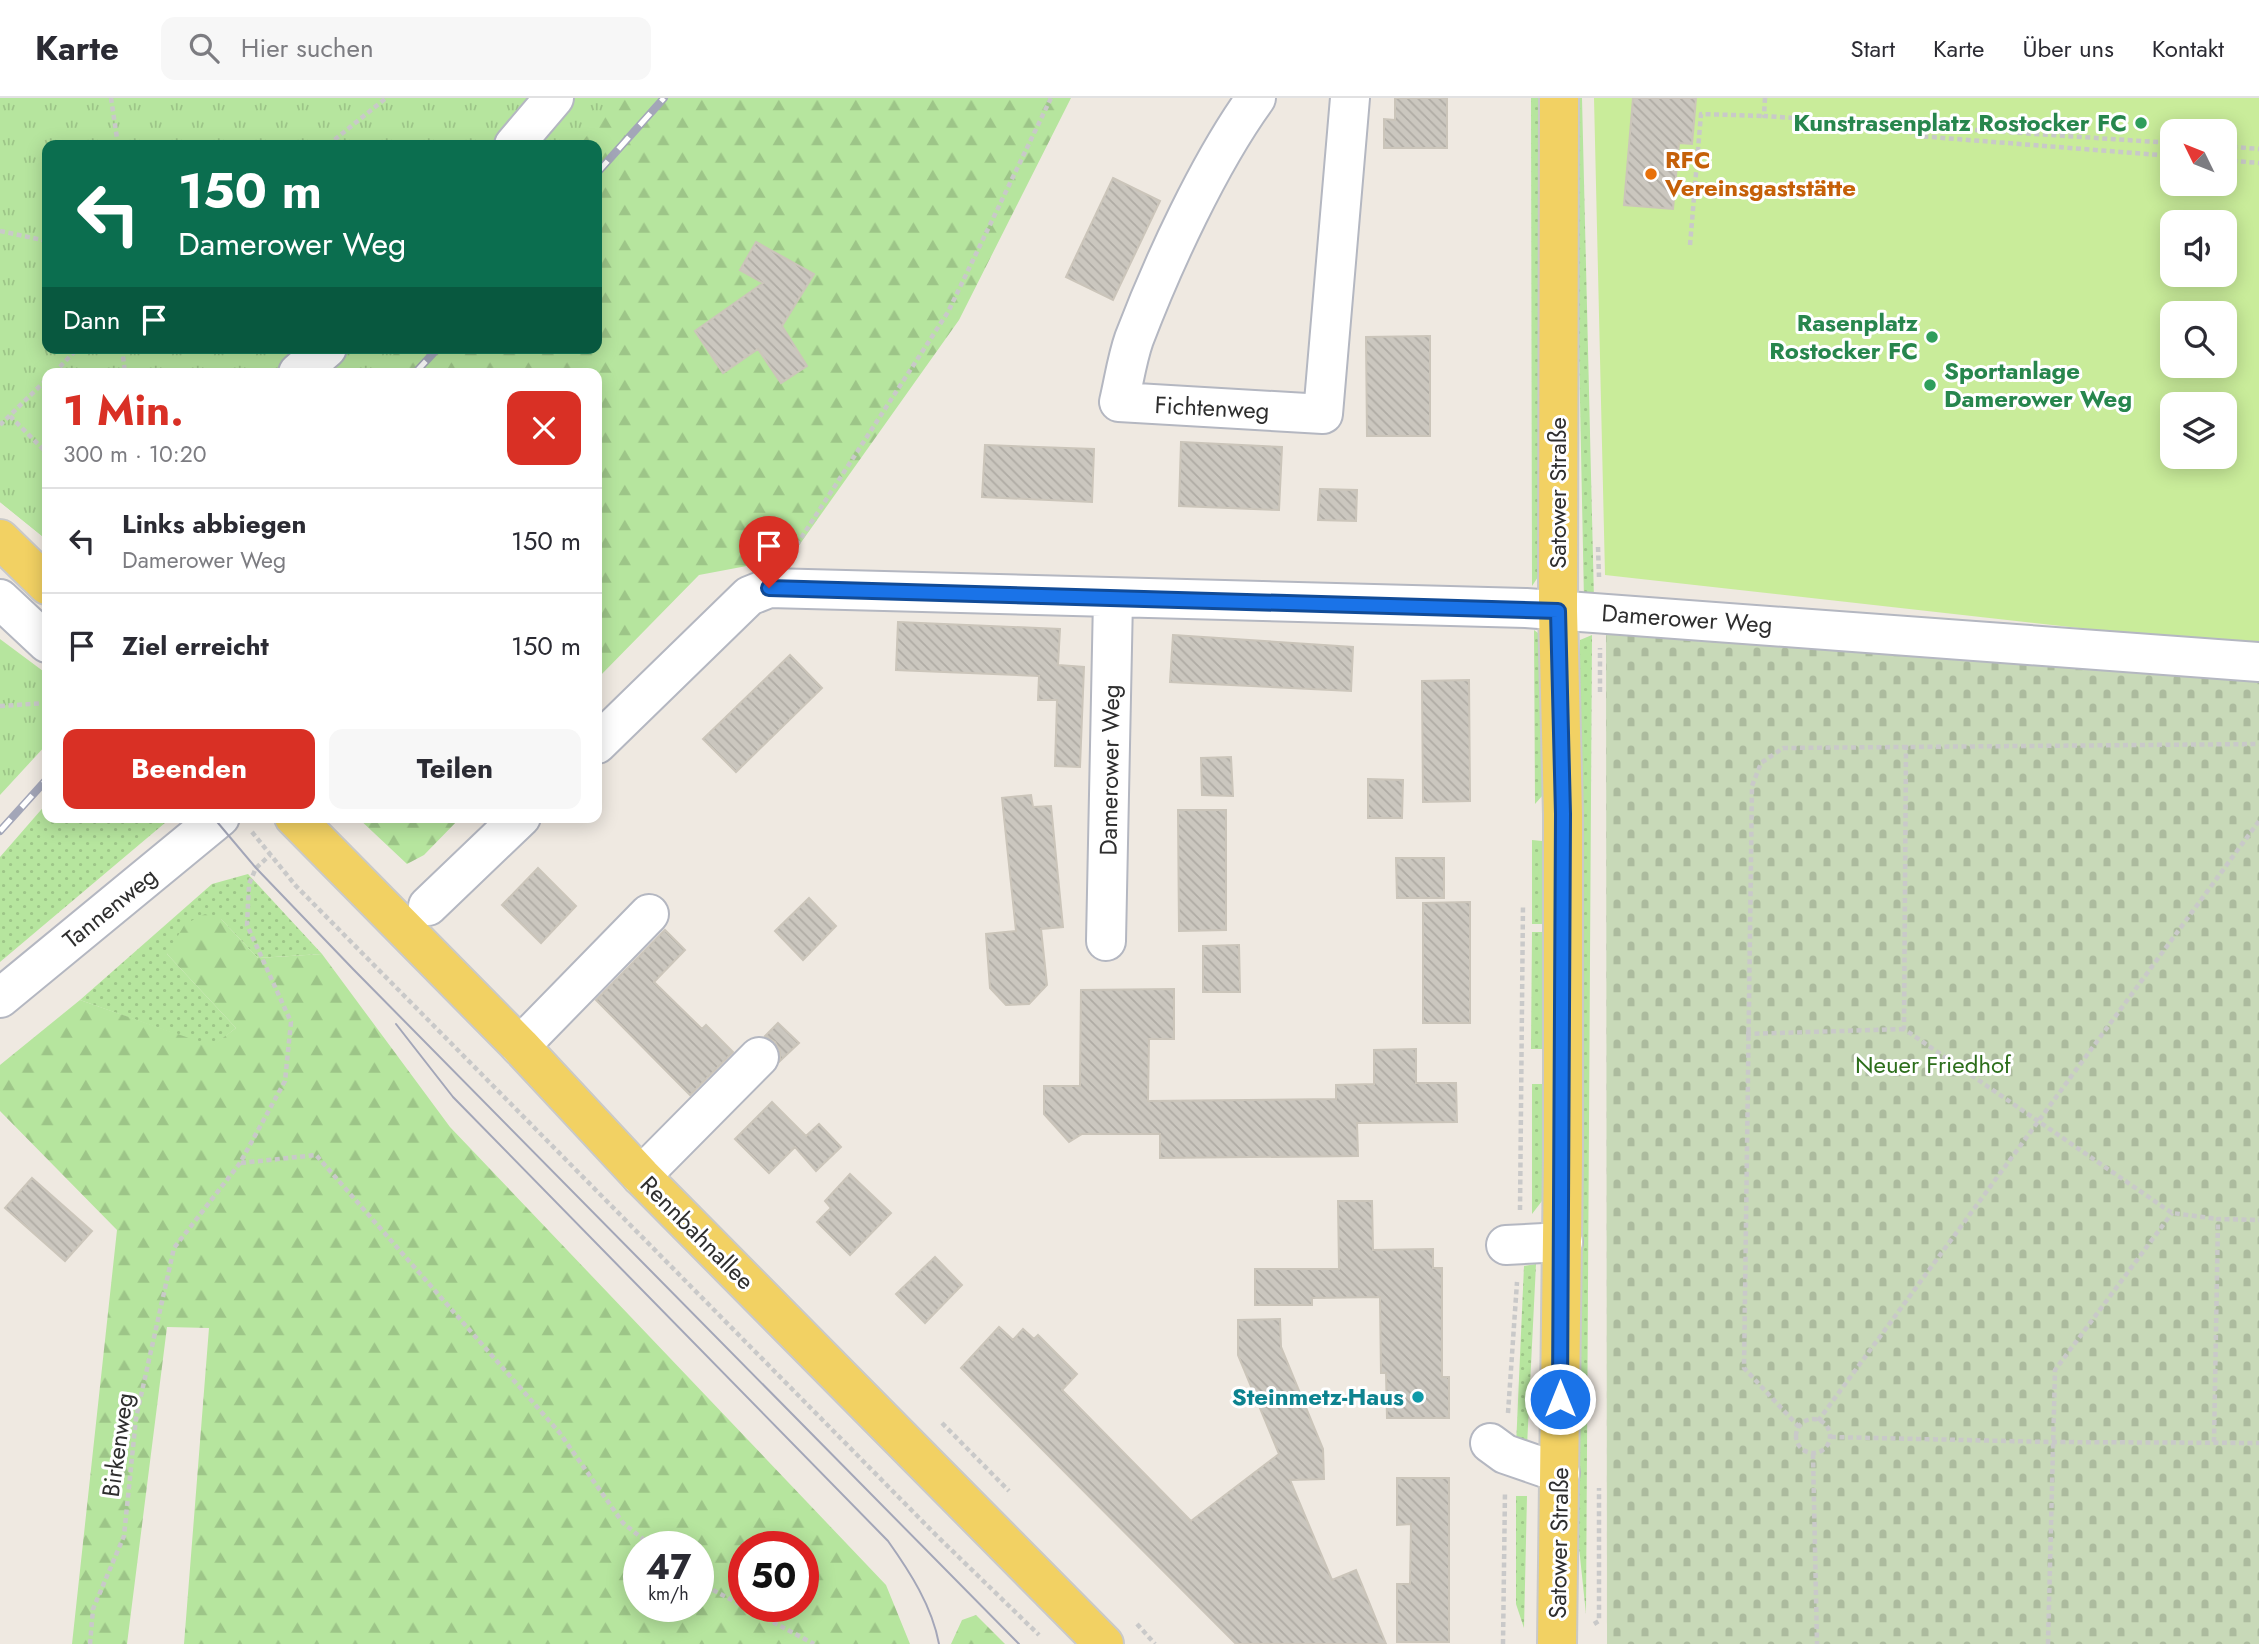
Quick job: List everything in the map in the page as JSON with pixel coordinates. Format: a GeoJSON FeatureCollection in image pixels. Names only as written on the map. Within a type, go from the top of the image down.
{"type":"FeatureCollection","features":[{"type":"Feature","properties":{"kind":"main road","name":"Satower Straße"},"geometry":{"type":"LineString","coordinates":[[1557,1644],[1563,1242],[1563,814],[1558,611],[1559,98]]}},
{"type":"Feature","properties":{"kind":"main road"},"geometry":{"type":"LineString","coordinates":[[0,539],[42,580]]}},
{"type":"Feature","properties":{"kind":"main road","name":"Rennbahnallee"},"geometry":{"type":"LineString","coordinates":[[300,823],[520,1046],[640,1176],[1104,1644]]}},
{"type":"Feature","properties":{"kind":"street"},"geometry":{"type":"LineString","coordinates":[[517,140],[554,98]]}},
{"type":"Feature","properties":{"kind":"street","name":"Fichtenweg"},"geometry":{"type":"LineString","coordinates":[[1256,98],[1218,159],[1171,256],[1133,341],[1119,402],[1322,414],[1350,98]]}},
{"type":"Feature","properties":{"kind":"street"},"geometry":{"type":"LineString","coordinates":[[304,368],[320,354]]}},
{"type":"Feature","properties":{"kind":"street"},"geometry":{"type":"LineString","coordinates":[[602,739],[749,596],[769,588]]}},
{"type":"Feature","properties":{"kind":"street","name":"Damerower Weg"},"geometry":{"type":"LineString","coordinates":[[769,588],[1558,611],[2130,650],[2259,662]]}},
{"type":"Feature","properties":{"kind":"street"},"geometry":{"type":"LineString","coordinates":[[0,599],[42,638]]}},
{"type":"Feature","properties":{"kind":"street","name":"Damerower Weg"},"geometry":{"type":"LineString","coordinates":[[1105,941],[1114,600]]}},
{"type":"Feature","properties":{"kind":"street","name":"Tannenweg"},"geometry":{"type":"LineString","coordinates":[[0,998],[232,823]]}},
{"type":"Feature","properties":{"kind":"street"},"geometry":{"type":"LineString","coordinates":[[428,906],[515,823]]}},
{"type":"Feature","properties":{"kind":"street"},"geometry":{"type":"LineString","coordinates":[[520,1046],[649,914]]}},
{"type":"Feature","properties":{"kind":"street"},"geometry":{"type":"LineString","coordinates":[[640,1176],[759,1057]]}},
{"type":"Feature","properties":{"kind":"street"},"geometry":{"type":"LineString","coordinates":[[1513,1244],[1563,1242]]}},
{"type":"Feature","properties":{"kind":"street"},"geometry":{"type":"LineString","coordinates":[[1498,1448],[1560,1474]]}},
{"type":"Feature","properties":{"kind":"path"},"geometry":{"type":"LineString","coordinates":[[111,98],[117,140]]}},
{"type":"Feature","properties":{"kind":"path"},"geometry":{"type":"LineString","coordinates":[[334,140],[386,98]]}},
{"type":"Feature","properties":{"kind":"path"},"geometry":{"type":"LineString","coordinates":[[769,588],[948,312],[1051,98]]}},
{"type":"Feature","properties":{"kind":"path"},"geometry":{"type":"LineString","coordinates":[[1764,116],[1765,98]]}},
{"type":"Feature","properties":{"kind":"path"},"geometry":{"type":"LineString","coordinates":[[1690,245],[1701,114],[2160,142]]}},
{"type":"Feature","properties":{"kind":"path"},"geometry":{"type":"LineString","coordinates":[[1896,125],[1918,136],[2160,155]]}},
{"type":"Feature","properties":{"kind":"path"},"geometry":{"type":"LineString","coordinates":[[2237,147],[2259,149]]}},
{"type":"Feature","properties":{"kind":"path"},"geometry":{"type":"LineString","coordinates":[[2237,161],[2259,163]]}},
{"type":"Feature","properties":{"kind":"path"},"geometry":{"type":"LineString","coordinates":[[0,231],[42,240]]}},
{"type":"Feature","properties":{"kind":"path"},"geometry":{"type":"LineString","coordinates":[[59,368],[72,354]]}},
{"type":"Feature","properties":{"kind":"path"},"geometry":{"type":"LineString","coordinates":[[0,425],[42,384]]}},
{"type":"Feature","properties":{"kind":"path"},"geometry":{"type":"LineString","coordinates":[[10,416],[42,448]]}},
{"type":"Feature","properties":{"kind":"path"},"geometry":{"type":"LineString","coordinates":[[0,706],[42,703]]}},
{"type":"Feature","properties":{"kind":"path"},"geometry":{"type":"LineString","coordinates":[[1799,1427],[1744,1368],[1746,1034],[1752,786],[1761,763],[1783,748],[1906,744],[2259,744]]}},
{"type":"Feature","properties":{"kind":"path"},"geometry":{"type":"LineString","coordinates":[[1904,1029],[1906,744]]}},
{"type":"Feature","properties":{"kind":"path"},"geometry":{"type":"LineString","coordinates":[[1818,1421],[2259,821]]}},
{"type":"Feature","properties":{"kind":"path"},"geometry":{"type":"LineString","coordinates":[[234,823],[271,855],[296,886],[936,1535],[1041,1636]]}},
{"type":"Feature","properties":{"kind":"path"},"geometry":{"type":"LineString","coordinates":[[240,1163],[285,1081],[291,1022],[247,925],[249,884],[256,868],[271,855]]}},
{"type":"Feature","properties":{"kind":"path"},"geometry":{"type":"LineString","coordinates":[[1503,1644],[1498,1448],[1513,1244],[1523,900]]}},
{"type":"Feature","properties":{"kind":"path"},"geometry":{"type":"LineString","coordinates":[[1746,1034],[1904,1029],[2172,1213],[2218,1219],[2259,1220]]}},
{"type":"Feature","properties":{"kind":"path"},"geometry":{"type":"LineString","coordinates":[[240,1163],[316,1155],[559,1432],[623,1524],[632,1531]]}},
{"type":"Feature","properties":{"kind":"path","name":"Birkenweg"},"geometry":{"type":"LineString","coordinates":[[90,1644],[93,1609],[124,1536],[136,1418],[174,1248],[240,1163]]}},
{"type":"Feature","properties":{"kind":"path"},"geometry":{"type":"LineString","coordinates":[[2048,1644],[2051,1443],[2055,1370],[2172,1213]]}},
{"type":"Feature","properties":{"kind":"path"},"geometry":{"type":"LineString","coordinates":[[2214,1442],[2218,1219]]}},
{"type":"Feature","properties":{"kind":"path"},"geometry":{"type":"LineString","coordinates":[[1805,1421],[1818,1421],[1829,1428],[1828,1446],[1813,1454],[1798,1445],[1799,1427],[1805,1421]]}},
{"type":"Feature","properties":{"kind":"path"},"geometry":{"type":"LineString","coordinates":[[1830,1437],[2051,1443],[2259,1443]]}},
{"type":"Feature","properties":{"kind":"path"},"geometry":{"type":"LineString","coordinates":[[1813,1454],[1817,1644]]}},
{"type":"Feature","properties":{"kind":"path"},"geometry":{"type":"LineString","coordinates":[[714,1591],[814,1644]]}},
{"type":"Feature","properties":{"kind":"green space"},"geometry":{"type":"Polygon","coordinates":[[[0,98],[1071,98],[959,320],[790,558],[699,575],[602,674],[602,368],[42,368],[42,536],[0,502],[0,98]]]}},
{"type":"Feature","properties":{"kind":"green space"},"geometry":{"type":"Polygon","coordinates":[[[0,98],[620,98],[583,140],[42,140],[42,354],[394,354],[381,368],[42,368],[42,536],[0,502],[0,98]]]}},
{"type":"Feature","properties":{"kind":"green space"},"geometry":{"type":"Polygon","coordinates":[[[1531,98],[1540,98],[1540,574],[1532,586],[1531,98]]]}},
{"type":"Feature","properties":{"kind":"green space"},"geometry":{"type":"Polygon","coordinates":[[[1574,98],[1582,98],[1594,600],[1584,601],[1574,98]]]}},
{"type":"Feature","properties":{"kind":"green space","name":"Sportanlage Damerower Weg"},"geometry":{"type":"Polygon","coordinates":[[[1594,98],[2259,98],[2259,648],[1605,575],[1594,98]]]}},
{"type":"Feature","properties":{"kind":"green space","name":"Neuer Friedhof"},"geometry":{"type":"Polygon","coordinates":[[[1606,627],[2166,670],[2259,682],[2259,1644],[1607,1644],[1606,627]]]}},
{"type":"Feature","properties":{"kind":"green space"},"geometry":{"type":"Polygon","coordinates":[[[1534,630],[1542,636],[1543,795],[1535,804],[1534,630]]]}},
{"type":"Feature","properties":{"kind":"green space"},"geometry":{"type":"Polygon","coordinates":[[[1592,635],[1586,1614],[1575,1509],[1580,640],[1592,635]]]}},
{"type":"Feature","properties":{"kind":"green space"},"geometry":{"type":"Polygon","coordinates":[[[0,639],[42,670],[42,749],[0,795],[0,639]]]}},
{"type":"Feature","properties":{"kind":"green space"},"geometry":{"type":"Polygon","coordinates":[[[42,809],[42,823],[165,823],[0,962],[0,857],[42,809]]]}},
{"type":"Feature","properties":{"kind":"green space"},"geometry":{"type":"Polygon","coordinates":[[[363,823],[455,823],[424,855],[407,864],[363,823]]]}},
{"type":"Feature","properties":{"kind":"green space"},"geometry":{"type":"Polygon","coordinates":[[[1532,840],[1542,841],[1542,924],[1532,924],[1532,840]]]}},
{"type":"Feature","properties":{"kind":"green space"},"geometry":{"type":"Polygon","coordinates":[[[248,874],[322,954],[258,958],[221,919],[167,954],[236,1028],[212,1047],[80,1000],[212,884],[248,874]]]}},
{"type":"Feature","properties":{"kind":"green space"},"geometry":{"type":"Polygon","coordinates":[[[205,914],[221,919],[258,958],[322,954],[450,1127],[886,1585],[910,1644],[184,1644],[209,1328],[167,1327],[127,1644],[72,1644],[117,1230],[0,1111],[0,1065],[80,1000],[212,1046],[236,1028],[167,954],[185,924],[205,914]]]}},
{"type":"Feature","properties":{"kind":"green space"},"geometry":{"type":"Polygon","coordinates":[[[1532,932],[1543,932],[1542,1049],[1531,1049],[1532,932]]]}},
{"type":"Feature","properties":{"kind":"green space"},"geometry":{"type":"Polygon","coordinates":[[[1532,1084],[1544,1084],[1542,1201],[1532,1214],[1532,1084]]]}},
{"type":"Feature","properties":{"kind":"green space"},"geometry":{"type":"Polygon","coordinates":[[[1536,1264],[1527,1446],[1516,1446],[1524,1266],[1536,1264]]]}},
{"type":"Feature","properties":{"kind":"green space"},"geometry":{"type":"Polygon","coordinates":[[[1516,1496],[1527,1496],[1524,1628],[1516,1604],[1516,1496]]]}},
{"type":"Feature","properties":{"kind":"green space"},"geometry":{"type":"Polygon","coordinates":[[[976,1615],[1005,1644],[951,1644],[962,1620],[976,1615]]]}},
{"type":"Feature","properties":{"kind":"building"},"geometry":{"type":"Polygon","coordinates":[[[1395,98],[1447,98],[1447,148],[1384,148],[1384,119],[1395,120],[1395,98]]]}},
{"type":"Feature","properties":{"kind":"building","name":"RFC Vereinsgaststätte"},"geometry":{"type":"Polygon","coordinates":[[[1633,98],[1696,98],[1692,144],[1679,143],[1673,209],[1624,205],[1633,98]]]}},
{"type":"Feature","properties":{"kind":"building"},"geometry":{"type":"Polygon","coordinates":[[[1113,178],[1160,201],[1113,300],[1066,277],[1113,178]]]}},
{"type":"Feature","properties":{"kind":"building"},"geometry":{"type":"Polygon","coordinates":[[[756,242],[814,274],[782,326],[807,366],[781,383],[758,349],[723,373],[695,331],[763,283],[740,270],[756,242]]]}},
{"type":"Feature","properties":{"kind":"building"},"geometry":{"type":"Polygon","coordinates":[[[1430,336],[1430,436],[1367,436],[1366,337],[1430,336]]]}},
{"type":"Feature","properties":{"kind":"building"},"geometry":{"type":"Polygon","coordinates":[[[1181,442],[1282,447],[1279,510],[1179,506],[1181,442]]]}},
{"type":"Feature","properties":{"kind":"building"},"geometry":{"type":"Polygon","coordinates":[[[985,445],[1094,449],[1092,502],[982,497],[985,445]]]}},
{"type":"Feature","properties":{"kind":"building"},"geometry":{"type":"Polygon","coordinates":[[[1320,489],[1357,490],[1356,521],[1318,520],[1320,489]]]}},
{"type":"Feature","properties":{"kind":"building"},"geometry":{"type":"Polygon","coordinates":[[[898,622],[1060,629],[1058,665],[1084,667],[1080,767],[1055,766],[1057,700],[1038,700],[1039,676],[896,670],[898,622]]]}},
{"type":"Feature","properties":{"kind":"building"},"geometry":{"type":"Polygon","coordinates":[[[1173,635],[1353,647],[1351,691],[1170,682],[1173,635]]]}},
{"type":"Feature","properties":{"kind":"building"},"geometry":{"type":"Polygon","coordinates":[[[790,655],[822,688],[736,772],[703,739],[790,655]]]}},
{"type":"Feature","properties":{"kind":"building"},"geometry":{"type":"Polygon","coordinates":[[[1469,680],[1470,801],[1423,802],[1422,681],[1469,680]]]}},
{"type":"Feature","properties":{"kind":"building"},"geometry":{"type":"Polygon","coordinates":[[[1231,757],[1233,796],[1202,795],[1201,758],[1231,757]]]}},
{"type":"Feature","properties":{"kind":"building"},"geometry":{"type":"Polygon","coordinates":[[[1368,779],[1403,780],[1402,818],[1368,818],[1368,779]]]}},
{"type":"Feature","properties":{"kind":"building"},"geometry":{"type":"Polygon","coordinates":[[[1031,795],[1033,807],[1051,806],[1063,927],[1041,929],[1047,985],[1029,1004],[1006,1005],[990,988],[986,934],[1016,931],[1002,798],[1031,795]]]}},
{"type":"Feature","properties":{"kind":"building"},"geometry":{"type":"Polygon","coordinates":[[[1178,810],[1226,810],[1226,930],[1179,931],[1178,810]]]}},
{"type":"Feature","properties":{"kind":"building"},"geometry":{"type":"Polygon","coordinates":[[[1396,858],[1444,858],[1444,898],[1397,898],[1396,858]]]}},
{"type":"Feature","properties":{"kind":"building"},"geometry":{"type":"Polygon","coordinates":[[[538,868],[576,906],[541,943],[502,905],[538,868]]]}},
{"type":"Feature","properties":{"kind":"building"},"geometry":{"type":"Polygon","coordinates":[[[809,898],[836,926],[803,960],[775,931],[809,898]]]}},
{"type":"Feature","properties":{"kind":"building"},"geometry":{"type":"Polygon","coordinates":[[[1470,902],[1470,1023],[1423,1023],[1423,903],[1470,902]]]}},
{"type":"Feature","properties":{"kind":"building"},"geometry":{"type":"Polygon","coordinates":[[[665,930],[685,950],[654,982],[702,1029],[706,1025],[733,1052],[690,1095],[596,1000],[665,930]]]}},
{"type":"Feature","properties":{"kind":"building"},"geometry":{"type":"Polygon","coordinates":[[[1239,945],[1240,992],[1203,992],[1203,946],[1239,945]]]}},
{"type":"Feature","properties":{"kind":"building"},"geometry":{"type":"Polygon","coordinates":[[[1174,989],[1174,1039],[1149,1039],[1148,1101],[1336,1099],[1336,1085],[1374,1084],[1374,1050],[1416,1049],[1416,1083],[1456,1083],[1457,1122],[1357,1123],[1358,1156],[1160,1158],[1160,1134],[1082,1134],[1069,1142],[1044,1114],[1044,1086],[1080,1086],[1081,990],[1174,989]]]}},
{"type":"Feature","properties":{"kind":"building"},"geometry":{"type":"Polygon","coordinates":[[[778,1023],[799,1043],[780,1061],[780,1051],[775,1042],[765,1036],[778,1023]]]}},
{"type":"Feature","properties":{"kind":"building"},"geometry":{"type":"Polygon","coordinates":[[[772,1102],[806,1136],[819,1124],[841,1147],[816,1171],[795,1147],[769,1173],[735,1139],[772,1102]]]}},
{"type":"Feature","properties":{"kind":"building"},"geometry":{"type":"Polygon","coordinates":[[[850,1174],[891,1213],[850,1255],[817,1222],[831,1208],[825,1201],[850,1174]]]}},
{"type":"Feature","properties":{"kind":"building"},"geometry":{"type":"Polygon","coordinates":[[[32,1178],[92,1231],[65,1261],[5,1208],[32,1178]]]}},
{"type":"Feature","properties":{"kind":"building"},"geometry":{"type":"Polygon","coordinates":[[[1338,1201],[1372,1201],[1373,1250],[1433,1249],[1433,1268],[1442,1268],[1442,1377],[1449,1377],[1449,1418],[1387,1418],[1386,1373],[1381,1373],[1380,1297],[1312,1298],[1312,1305],[1255,1305],[1255,1269],[1339,1269],[1338,1201]]]}},
{"type":"Feature","properties":{"kind":"building"},"geometry":{"type":"Polygon","coordinates":[[[935,1257],[962,1285],[925,1323],[896,1294],[935,1257]]]}},
{"type":"Feature","properties":{"kind":"building"},"geometry":{"type":"Polygon","coordinates":[[[1280,1319],[1281,1347],[1323,1449],[1324,1479],[1290,1480],[1332,1580],[1356,1570],[1386,1644],[1236,1644],[961,1368],[999,1327],[1013,1340],[1023,1329],[1034,1339],[1038,1335],[1077,1374],[1062,1390],[1191,1521],[1279,1454],[1238,1355],[1238,1320],[1280,1319]]]}},
{"type":"Feature","properties":{"kind":"building"},"geometry":{"type":"Polygon","coordinates":[[[1397,1478],[1449,1478],[1449,1642],[1397,1642],[1397,1584],[1410,1584],[1411,1524],[1397,1525],[1397,1478]]]}},
{"type":"Feature","properties":{"kind":"tram line"},"geometry":{"type":"LineString","coordinates":[[218,823],[256,868],[353,969],[1019,1644]]}},
{"type":"Feature","properties":{"kind":"tram line"},"geometry":{"type":"LineString","coordinates":[[396,1024],[453,1097],[888,1541],[926,1603],[939,1644]]}},
{"type":"Feature","properties":{"kind":"railway"},"geometry":{"type":"LineString","coordinates":[[602,167],[664,98]]}},
{"type":"Feature","properties":{"kind":"railway"},"geometry":{"type":"LineString","coordinates":[[420,368],[432,354]]}},
{"type":"Feature","properties":{"kind":"railway"},"geometry":{"type":"LineString","coordinates":[[0,831],[42,785]]}},
{"type":"Feature","properties":{"kind":"place","name":"Kunstrasenplatz Rostocker FC"},"geometry":{"type":"Point","coordinates":[2141,123]}},
{"type":"Feature","properties":{"kind":"place","name":"RFC Vereinsgaststätte"},"geometry":{"type":"Point","coordinates":[1651,174]}},
{"type":"Feature","properties":{"kind":"place","name":"Rasenplatz Rostocker FC"},"geometry":{"type":"Point","coordinates":[1932,337]}},
{"type":"Feature","properties":{"kind":"place","name":"Sportanlage Damerower Weg"},"geometry":{"type":"Point","coordinates":[1930,385]}},
{"type":"Feature","properties":{"kind":"place","name":"Steinmetz-Haus"},"geometry":{"type":"Point","coordinates":[1418,1397]}},
{"type":"Feature","properties":{"kind":"route"},"geometry":{"type":"LineString","coordinates":[[769,588],[1558,611],[1563,814],[1560,1399]]}}]}
